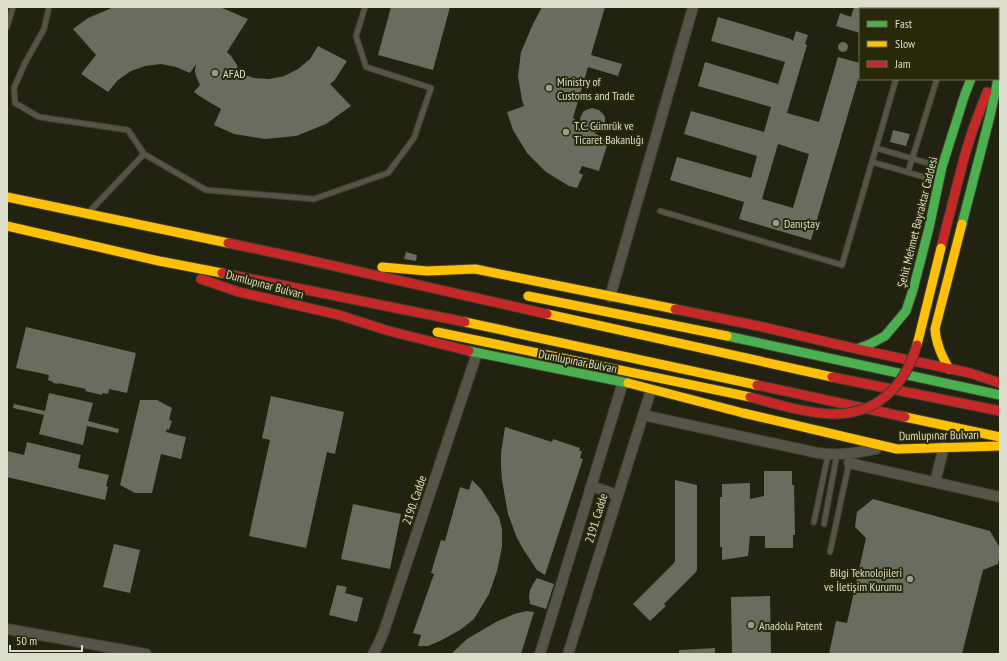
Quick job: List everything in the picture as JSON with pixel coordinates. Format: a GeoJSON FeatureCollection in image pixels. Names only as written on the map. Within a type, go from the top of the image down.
{"type":"FeatureCollection","features":[{"type":"Feature","properties":{"kind":"main road","name":"Şehit Mehmet Bayraktar Caddesi"},"geometry":{"type":"LineString","coordinates":[[857,349],[884,336],[891,329],[909,319],[913,290],[940,181],[942,167],[971,80]]}},
{"type":"Feature","properties":{"kind":"main road"},"geometry":{"type":"LineString","coordinates":[[434,331],[734,394],[812,413],[830,414],[850,412],[873,404],[884,397],[902,381],[914,358],[964,158],[973,129],[993,80]]}},
{"type":"Feature","properties":{"kind":"main road"},"geometry":{"type":"LineString","coordinates":[[949,369],[939,350],[935,329],[990,116],[998,80]]}},
{"type":"Feature","properties":{"kind":"main road"},"geometry":{"type":"LineString","coordinates":[[7,197],[299,258],[857,382],[1000,411]]}},
{"type":"Feature","properties":{"kind":"main road","name":"Dumlupınar Bulvarı"},"geometry":{"type":"LineString","coordinates":[[7,226],[159,261],[294,286],[1000,437]]}},
{"type":"Feature","properties":{"kind":"main road"},"geometry":{"type":"LineString","coordinates":[[299,258],[351,262],[398,269],[434,271],[475,269],[763,327],[949,369],[1000,383]]}},
{"type":"Feature","properties":{"kind":"main road","name":"Dumlupınar Bulvarı"},"geometry":{"type":"LineString","coordinates":[[159,261],[182,272],[239,292],[339,315],[408,336],[478,353],[622,382],[886,447],[897,449],[918,449],[1000,446]]}},
{"type":"Feature","properties":{"kind":"main road"},"geometry":{"type":"LineString","coordinates":[[454,293],[483,290]]}},
{"type":"Feature","properties":{"kind":"main road"},"geometry":{"type":"LineString","coordinates":[[522,295],[901,373],[1000,395]]}},
{"type":"Feature","properties":{"kind":"main road"},"geometry":{"type":"LineString","coordinates":[[339,315],[407,326]]}},
{"type":"Feature","properties":{"kind":"main road"},"geometry":{"type":"LineString","coordinates":[[909,319],[923,331],[930,332],[935,329]]}},
{"type":"Feature","properties":{"kind":"street"},"geometry":{"type":"LineString","coordinates":[[610,297],[693,7]]}},
{"type":"Feature","properties":{"kind":"street","name":"2190. Cadde"},"geometry":{"type":"LineString","coordinates":[[373,654],[384,631],[478,353]]}},
{"type":"Feature","properties":{"kind":"street"},"geometry":{"type":"LineString","coordinates":[[540,654],[622,382]]}},
{"type":"Feature","properties":{"kind":"street","name":"2191. Cadde"},"geometry":{"type":"LineString","coordinates":[[568,654],[651,390]]}},
{"type":"Feature","properties":{"kind":"street"},"geometry":{"type":"LineString","coordinates":[[643,415],[807,451],[833,454],[868,451],[886,447]]}},
{"type":"Feature","properties":{"kind":"street"},"geometry":{"type":"LineString","coordinates":[[935,482],[944,447]]}},
{"type":"Feature","properties":{"kind":"street"},"geometry":{"type":"LineString","coordinates":[[849,463],[1000,496]]}},
{"type":"Feature","properties":{"kind":"street"},"geometry":{"type":"LineString","coordinates":[[591,486],[617,495]]}},
{"type":"Feature","properties":{"kind":"street"},"geometry":{"type":"LineString","coordinates":[[7,629],[146,654]]}},
{"type":"Feature","properties":{"kind":"lane"},"geometry":{"type":"LineString","coordinates":[[7,28],[13,7]]}},
{"type":"Feature","properties":{"kind":"lane"},"geometry":{"type":"LineString","coordinates":[[49,7],[44,29],[25,63],[14,88],[15,103],[39,116],[128,130],[144,154],[206,190],[314,199],[388,172],[414,138],[431,88],[366,67],[356,36],[365,7]]}},
{"type":"Feature","properties":{"kind":"lane"},"geometry":{"type":"LineString","coordinates":[[660,211],[842,265],[896,80]]}},
{"type":"Feature","properties":{"kind":"lane"},"geometry":{"type":"LineString","coordinates":[[908,172],[937,80]]}},
{"type":"Feature","properties":{"kind":"lane"},"geometry":{"type":"LineString","coordinates":[[876,148],[942,167]]}},
{"type":"Feature","properties":{"kind":"lane"},"geometry":{"type":"LineString","coordinates":[[88,214],[144,154]]}},
{"type":"Feature","properties":{"kind":"lane"},"geometry":{"type":"LineString","coordinates":[[872,162],[940,181]]}},
{"type":"Feature","properties":{"kind":"lane"},"geometry":{"type":"LineString","coordinates":[[814,522],[833,454]]}},
{"type":"Feature","properties":{"kind":"lane"},"geometry":{"type":"LineString","coordinates":[[824,524],[833,454]]}},
{"type":"Feature","properties":{"kind":"lane"},"geometry":{"type":"LineString","coordinates":[[830,552],[849,463]]}},
{"type":"Feature","properties":{"kind":"building"},"geometry":{"type":"Polygon","coordinates":[[[114,7],[220,7],[248,19],[227,52],[237,65],[237,76],[239,73],[254,78],[269,79],[284,76],[298,69],[310,59],[318,46],[347,61],[334,81],[330,84],[351,106],[326,124],[296,136],[265,139],[234,134],[214,125],[221,109],[194,92],[200,85],[195,71],[196,64],[190,73],[176,67],[161,64],[145,66],[131,71],[118,80],[108,92],[81,74],[96,55],[73,29],[88,18],[114,7]]]}},
{"type":"Feature","properties":{"kind":"building"},"geometry":{"type":"Polygon","coordinates":[[[391,7],[450,7],[433,70],[378,55],[391,7]]]}},
{"type":"Feature","properties":{"kind":"building","name":"Ministry of Customs and Trade"},"geometry":{"type":"Polygon","coordinates":[[[542,7],[605,7],[591,55],[622,64],[618,76],[588,67],[573,118],[581,124],[580,118],[583,112],[592,108],[599,110],[605,117],[605,123],[602,129],[594,133],[607,139],[606,142],[608,142],[599,171],[582,166],[579,173],[583,175],[577,188],[569,186],[546,172],[527,153],[513,130],[507,112],[524,106],[518,76],[521,52],[542,7]]]}},
{"type":"Feature","properties":{"kind":"building"},"geometry":{"type":"Polygon","coordinates":[[[854,7],[881,7],[859,8],[859,33],[836,26],[840,13],[851,17],[854,7]]]}},
{"type":"Feature","properties":{"kind":"building"},"geometry":{"type":"Polygon","coordinates":[[[718,17],[791,39],[793,41],[796,31],[808,35],[805,44],[807,45],[787,113],[819,122],[838,57],[859,63],[859,76],[811,240],[739,219],[744,202],[670,180],[677,157],[751,178],[757,156],[684,134],[691,111],[764,132],[771,107],[698,86],[705,62],[778,84],[785,62],[711,41],[718,17]],[[778,144],[762,199],[793,208],[809,154],[778,144]]]}},
{"type":"Feature","properties":{"kind":"building"},"geometry":{"type":"Polygon","coordinates":[[[841,42],[845,42],[847,43],[847,51],[841,52],[838,49],[838,45],[841,42]]]}},
{"type":"Feature","properties":{"kind":"building"},"geometry":{"type":"Polygon","coordinates":[[[893,130],[910,134],[906,146],[890,142],[893,130]]]}},
{"type":"Feature","properties":{"kind":"building"},"geometry":{"type":"Polygon","coordinates":[[[406,252],[417,255],[416,261],[404,259],[406,252]]]}},
{"type":"Feature","properties":{"kind":"building"},"geometry":{"type":"Polygon","coordinates":[[[26,327],[136,353],[127,393],[109,389],[108,394],[102,393],[102,395],[85,391],[86,389],[53,383],[48,380],[49,375],[16,368],[26,327]]]}},
{"type":"Feature","properties":{"kind":"building"},"geometry":{"type":"Polygon","coordinates":[[[49,393],[93,403],[88,421],[119,429],[118,433],[87,426],[83,445],[39,434],[44,415],[13,408],[14,404],[45,411],[49,393]]]}},
{"type":"Feature","properties":{"kind":"building"},"geometry":{"type":"Polygon","coordinates":[[[271,396],[344,412],[335,454],[327,452],[306,548],[249,536],[270,440],[262,438],[271,396]]]}},
{"type":"Feature","properties":{"kind":"building"},"geometry":{"type":"Polygon","coordinates":[[[140,400],[157,400],[172,408],[169,420],[172,421],[169,430],[167,429],[166,432],[186,437],[181,459],[161,454],[152,493],[135,493],[120,485],[140,400]]]}},
{"type":"Feature","properties":{"kind":"building"},"geometry":{"type":"Polygon","coordinates":[[[505,427],[552,442],[553,439],[580,448],[579,451],[582,451],[580,458],[583,459],[545,575],[537,570],[523,549],[508,514],[501,467],[501,453],[505,427]]]}},
{"type":"Feature","properties":{"kind":"building"},"geometry":{"type":"Polygon","coordinates":[[[27,442],[81,455],[78,468],[109,475],[106,486],[108,487],[105,500],[7,477],[7,451],[24,455],[27,442]]]}},
{"type":"Feature","properties":{"kind":"building"},"geometry":{"type":"Polygon","coordinates":[[[764,471],[792,471],[792,485],[794,485],[795,535],[793,535],[793,548],[765,548],[765,536],[750,536],[748,556],[722,560],[722,547],[720,547],[720,497],[722,497],[722,484],[750,483],[750,499],[764,496],[764,471]]]}},
{"type":"Feature","properties":{"kind":"building"},"geometry":{"type":"Polygon","coordinates":[[[472,480],[481,489],[499,517],[502,529],[502,547],[497,571],[489,594],[474,619],[460,630],[440,641],[428,646],[418,646],[421,635],[413,633],[434,574],[431,573],[441,540],[445,541],[460,487],[469,490],[472,480]]]}},
{"type":"Feature","properties":{"kind":"building"},"geometry":{"type":"Polygon","coordinates":[[[675,480],[697,485],[697,570],[664,604],[666,606],[650,621],[633,604],[675,561],[675,480]]]}},
{"type":"Feature","properties":{"kind":"building","name":"Bilgi Teknolojileri ve İletişim Kurumu"},"geometry":{"type":"Polygon","coordinates":[[[873,499],[990,531],[1000,548],[998,564],[983,570],[962,654],[829,654],[836,621],[847,623],[866,538],[855,527],[857,512],[873,499]]]}},
{"type":"Feature","properties":{"kind":"building"},"geometry":{"type":"Polygon","coordinates":[[[353,504],[401,514],[390,569],[341,559],[353,504]]]}},
{"type":"Feature","properties":{"kind":"building"},"geometry":{"type":"Polygon","coordinates":[[[114,544],[140,550],[130,593],[103,587],[114,544]]]}},
{"type":"Feature","properties":{"kind":"building"},"geometry":{"type":"Polygon","coordinates":[[[537,578],[554,584],[546,609],[530,604],[530,590],[537,578]]]}},
{"type":"Feature","properties":{"kind":"building"},"geometry":{"type":"Polygon","coordinates":[[[337,585],[347,587],[345,593],[363,598],[357,622],[329,615],[337,585]]]}},
{"type":"Feature","properties":{"kind":"building","name":"Anadolu Patent"},"geometry":{"type":"Polygon","coordinates":[[[770,596],[771,654],[732,654],[731,597],[770,596]]]}},
{"type":"Feature","properties":{"kind":"building"},"geometry":{"type":"Polygon","coordinates":[[[527,611],[534,612],[521,654],[451,654],[467,639],[496,622],[514,614],[527,611]]]}},
{"type":"Feature","properties":{"kind":"building"},"geometry":{"type":"Polygon","coordinates":[[[715,648],[715,654],[679,654],[679,650],[715,648]]]}},
{"type":"Feature","properties":{"kind":"traffic: fast"},"geometry":{"type":"LineString","coordinates":[[857,349],[885,336],[906,311],[929,228],[942,167],[971,80]]}},
{"type":"Feature","properties":{"kind":"traffic: fast"},"geometry":{"type":"LineString","coordinates":[[962,224],[998,80]]}},
{"type":"Feature","properties":{"kind":"traffic: fast"},"geometry":{"type":"LineString","coordinates":[[727,336],[1000,395]]}},
{"type":"Feature","properties":{"kind":"traffic: fast"},"geometry":{"type":"LineString","coordinates":[[469,351],[628,383]]}},
{"type":"Feature","properties":{"kind":"traffic: slow"},"geometry":{"type":"LineString","coordinates":[[7,197],[228,243]]}},
{"type":"Feature","properties":{"kind":"traffic: slow"},"geometry":{"type":"LineString","coordinates":[[949,369],[938,345],[935,329],[962,224]]}},
{"type":"Feature","properties":{"kind":"traffic: slow"},"geometry":{"type":"LineString","coordinates":[[7,226],[159,261],[222,273]]}},
{"type":"Feature","properties":{"kind":"traffic: slow"},"geometry":{"type":"LineString","coordinates":[[917,345],[941,248]]}},
{"type":"Feature","properties":{"kind":"traffic: slow"},"geometry":{"type":"LineString","coordinates":[[382,267],[427,271],[475,269],[675,309]]}},
{"type":"Feature","properties":{"kind":"traffic: slow"},"geometry":{"type":"LineString","coordinates":[[528,296],[727,336]]}},
{"type":"Feature","properties":{"kind":"traffic: slow"},"geometry":{"type":"LineString","coordinates":[[547,314],[832,377]]}},
{"type":"Feature","properties":{"kind":"traffic: slow"},"geometry":{"type":"LineString","coordinates":[[465,322],[757,385]]}},
{"type":"Feature","properties":{"kind":"traffic: slow"},"geometry":{"type":"LineString","coordinates":[[437,332],[750,397]]}},
{"type":"Feature","properties":{"kind":"traffic: slow"},"geometry":{"type":"LineString","coordinates":[[628,383],[743,413],[897,449],[1000,446]]}},
{"type":"Feature","properties":{"kind":"traffic: slow"},"geometry":{"type":"LineString","coordinates":[[905,417],[1000,437]]}},
{"type":"Feature","properties":{"kind":"traffic: jam"},"geometry":{"type":"LineString","coordinates":[[941,248],[964,158],[987,92]]}},
{"type":"Feature","properties":{"kind":"traffic: jam"},"geometry":{"type":"LineString","coordinates":[[228,243],[547,314]]}},
{"type":"Feature","properties":{"kind":"traffic: jam"},"geometry":{"type":"LineString","coordinates":[[222,273],[465,322]]}},
{"type":"Feature","properties":{"kind":"traffic: jam"},"geometry":{"type":"LineString","coordinates":[[201,279],[239,292],[339,315],[389,331],[469,351]]}},
{"type":"Feature","properties":{"kind":"traffic: jam"},"geometry":{"type":"LineString","coordinates":[[675,309],[970,373],[1000,383]]}},
{"type":"Feature","properties":{"kind":"traffic: jam"},"geometry":{"type":"LineString","coordinates":[[750,397],[811,412],[831,414],[862,410],[875,404],[896,386],[905,374],[917,345]]}},
{"type":"Feature","properties":{"kind":"traffic: jam"},"geometry":{"type":"LineString","coordinates":[[832,377],[1000,411]]}},
{"type":"Feature","properties":{"kind":"traffic: jam"},"geometry":{"type":"LineString","coordinates":[[757,385],[905,417]]}},
{"type":"Feature","properties":{"kind":"place","name":"AFAD"},"geometry":{"type":"Point","coordinates":[215,73]}},
{"type":"Feature","properties":{"kind":"place","name":"Ministry of Customs and Trade"},"geometry":{"type":"Point","coordinates":[549,88]}},
{"type":"Feature","properties":{"kind":"place","name":"T.C. Gümrük ve Ticaret Bakanlığı"},"geometry":{"type":"Point","coordinates":[566,132]}},
{"type":"Feature","properties":{"kind":"place","name":"Danıştay"},"geometry":{"type":"Point","coordinates":[776,223]}},
{"type":"Feature","properties":{"kind":"place","name":"Bilgi Teknolojileri ve İletişim Kurumu"},"geometry":{"type":"Point","coordinates":[910,579]}},
{"type":"Feature","properties":{"kind":"place","name":"Anadolu Patent"},"geometry":{"type":"Point","coordinates":[751,625]}}]}
